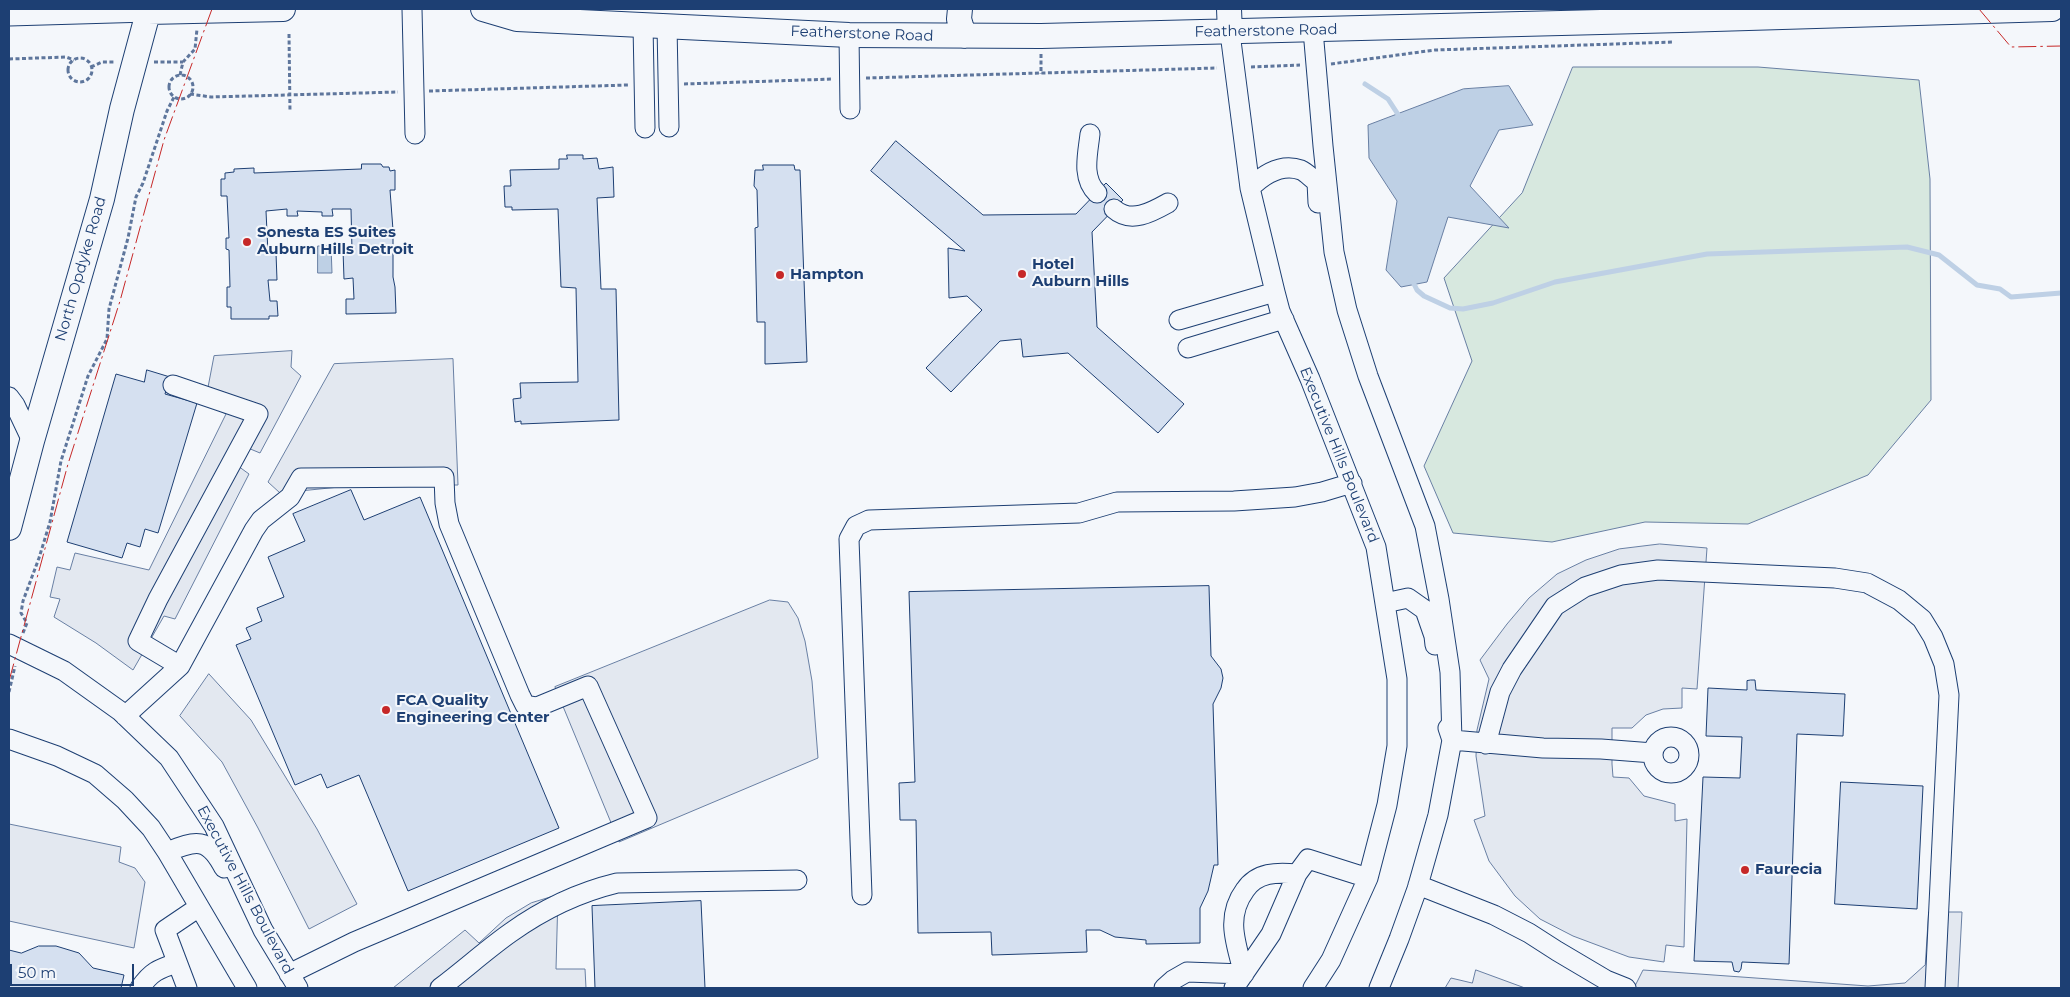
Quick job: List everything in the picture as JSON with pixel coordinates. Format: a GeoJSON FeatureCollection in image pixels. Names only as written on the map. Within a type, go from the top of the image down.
{"type":"FeatureCollection","features":[{"type":"Feature","properties":{"kind":"main road"},"geometry":{"type":"LineString","coordinates":[[149,11],[283,9]]}},
{"type":"Feature","properties":{"kind":"main road","name":"Featherstone Road"},"geometry":{"type":"LineString","coordinates":[[482,9],[517,19],[848,34],[964,36],[1230,33],[1719,14],[2052,9]]}},
{"type":"Feature","properties":{"kind":"main road"},"geometry":{"type":"LineString","coordinates":[[960,9],[964,36]]}},
{"type":"Feature","properties":{"kind":"main road"},"geometry":{"type":"LineString","coordinates":[[1229,9],[1230,33]]}},
{"type":"Feature","properties":{"kind":"main road","name":"North Opdyke Road"},"geometry":{"type":"LineString","coordinates":[[9,528],[102,199],[122,109],[149,11]]}},
{"type":"Feature","properties":{"kind":"street"},"geometry":{"type":"LineString","coordinates":[[412,9],[415,134]]}},
{"type":"Feature","properties":{"kind":"street"},"geometry":{"type":"LineString","coordinates":[[9,16],[149,11]]}},
{"type":"Feature","properties":{"kind":"street"},"geometry":{"type":"LineString","coordinates":[[643,25],[645,128]]}},
{"type":"Feature","properties":{"kind":"street"},"geometry":{"type":"LineString","coordinates":[[667,26],[669,127]]}},
{"type":"Feature","properties":{"kind":"street"},"geometry":{"type":"LineString","coordinates":[[1313,30],[1334,252],[1346,310]]}},
{"type":"Feature","properties":{"kind":"street","name":"Executive Hills Boulevard"},"geometry":{"type":"LineString","coordinates":[[1230,33],[1250,188],[1275,292],[1284,319],[1352,483],[1376,547],[1397,679],[1397,746],[1387,805],[1368,878],[1331,960],[1313,988]]}},
{"type":"Feature","properties":{"kind":"street"},"geometry":{"type":"LineString","coordinates":[[848,34],[850,109]]}},
{"type":"Feature","properties":{"kind":"street"},"geometry":{"type":"LineString","coordinates":[[1090,134],[1087,173],[1091,188],[1096,192]]}},
{"type":"Feature","properties":{"kind":"street"},"geometry":{"type":"LineString","coordinates":[[1250,188],[1261,177],[1278,168],[1301,170],[1317,182],[1319,224],[1329,268],[1346,310],[1368,376],[1426,526],[1439,599],[1450,672],[1452,740],[1438,816],[1418,885],[1379,988]]}},
{"type":"Feature","properties":{"kind":"street"},"geometry":{"type":"LineString","coordinates":[[1114,209],[1119,214],[1137,217],[1152,212],[1168,203]]}},
{"type":"Feature","properties":{"kind":"street"},"geometry":{"type":"LineString","coordinates":[[1178,320],[1275,292]]}},
{"type":"Feature","properties":{"kind":"street"},"geometry":{"type":"LineString","coordinates":[[1188,348],[1284,319]]}},
{"type":"Feature","properties":{"kind":"street"},"geometry":{"type":"LineString","coordinates":[[173,384],[258,414],[138,641],[180,666]]}},
{"type":"Feature","properties":{"kind":"street"},"geometry":{"type":"LineString","coordinates":[[9,396],[32,442]]}},
{"type":"Feature","properties":{"kind":"street"},"geometry":{"type":"LineString","coordinates":[[125,716],[180,666],[254,530],[261,520],[290,497],[301,478],[444,476],[445,502],[450,524],[525,705],[537,707],[588,686],[647,818],[354,942],[293,981]]}},
{"type":"Feature","properties":{"kind":"street"},"geometry":{"type":"LineString","coordinates":[[862,894],[849,539],[856,526],[869,520],[1079,513],[1117,502],[1234,501],[1295,497],[1322,492],[1352,483]]}},
{"type":"Feature","properties":{"kind":"street"},"geometry":{"type":"LineString","coordinates":[[1486,744],[1500,692],[1512,669],[1554,606],[1584,587],[1622,575],[1658,570],[1835,578],[1867,583],[1899,600],[1922,619],[1934,637],[1944,664],[1949,695],[1935,988]]}},
{"type":"Feature","properties":{"kind":"street"},"geometry":{"type":"LineString","coordinates":[[1385,602],[1408,598],[1426,610],[1434,636],[1439,700],[1452,740]]}},
{"type":"Feature","properties":{"kind":"street","name":"Executive Hills Boulevard"},"geometry":{"type":"LineString","coordinates":[[17,642],[64,671],[125,716],[169,758],[214,826],[263,930],[293,981]]}},
{"type":"Feature","properties":{"kind":"street"},"geometry":{"type":"LineString","coordinates":[[9,739],[57,756],[95,774],[125,800],[151,828],[167,852],[247,988]]}},
{"type":"Feature","properties":{"kind":"street"},"geometry":{"type":"LineString","coordinates":[[1452,740],[1486,744],[1653,753]]}},
{"type":"Feature","properties":{"kind":"street"},"geometry":{"type":"LineString","coordinates":[[167,852],[188,843],[202,843],[216,852],[263,930]]}},
{"type":"Feature","properties":{"kind":"street"},"geometry":{"type":"LineString","coordinates":[[1239,981],[1272,934],[1297,874],[1308,859],[1368,878]]}},
{"type":"Feature","properties":{"kind":"street"},"geometry":{"type":"LineString","coordinates":[[1239,981],[1233,924],[1233,912],[1237,900],[1248,884],[1257,878],[1276,872],[1297,874]]}},
{"type":"Feature","properties":{"kind":"street"},"geometry":{"type":"LineString","coordinates":[[440,988],[510,933],[539,915],[593,889],[618,883],[797,880]]}},
{"type":"Feature","properties":{"kind":"street"},"geometry":{"type":"LineString","coordinates":[[1418,885],[1494,915],[1529,933],[1606,980],[1626,988]]}},
{"type":"Feature","properties":{"kind":"street"},"geometry":{"type":"LineString","coordinates":[[187,988],[165,930],[199,907]]}},
{"type":"Feature","properties":{"kind":"street"},"geometry":{"type":"LineString","coordinates":[[1322,988],[1331,960]]}},
{"type":"Feature","properties":{"kind":"street"},"geometry":{"type":"LineString","coordinates":[[140,988],[153,972],[177,963]]}},
{"type":"Feature","properties":{"kind":"street"},"geometry":{"type":"LineString","coordinates":[[1164,988],[1173,980],[1188,972],[1239,981]]}},
{"type":"Feature","properties":{"kind":"path"},"geometry":{"type":"LineString","coordinates":[[289,34],[290,112]]}},
{"type":"Feature","properties":{"kind":"path"},"geometry":{"type":"LineString","coordinates":[[180,75],[183,62],[195,49],[196,38]]}},
{"type":"Feature","properties":{"kind":"path"},"geometry":{"type":"LineString","coordinates":[[1041,48],[1041,74]]}},
{"type":"Feature","properties":{"kind":"path"},"geometry":{"type":"LineString","coordinates":[[9,59],[66,57],[74,60],[84,59],[91,67],[91,74],[87,80],[76,81],[70,76],[68,69],[74,60]]}},
{"type":"Feature","properties":{"kind":"path"},"geometry":{"type":"LineString","coordinates":[[91,67],[102,62]]}},
{"type":"Feature","properties":{"kind":"path"},"geometry":{"type":"LineString","coordinates":[[168,62],[183,62]]}},
{"type":"Feature","properties":{"kind":"path"},"geometry":{"type":"LineString","coordinates":[[1244,67],[1304,65]]}},
{"type":"Feature","properties":{"kind":"path"},"geometry":{"type":"LineString","coordinates":[[856,78],[1220,68]]}},
{"type":"Feature","properties":{"kind":"path"},"geometry":{"type":"LineString","coordinates":[[174,97],[184,98],[190,94],[192,88],[190,80],[180,75]]}},
{"type":"Feature","properties":{"kind":"path"},"geometry":{"type":"LineString","coordinates":[[174,97],[170,91],[170,84],[174,78],[180,75]]}},
{"type":"Feature","properties":{"kind":"path"},"geometry":{"type":"LineString","coordinates":[[675,84],[838,79]]}},
{"type":"Feature","properties":{"kind":"path"},"geometry":{"type":"LineString","coordinates":[[427,92],[635,85]]}},
{"type":"Feature","properties":{"kind":"path"},"geometry":{"type":"LineString","coordinates":[[190,94],[204,97],[399,92]]}},
{"type":"Feature","properties":{"kind":"path"},"geometry":{"type":"LineString","coordinates":[[9,692],[17,642],[27,623],[21,613],[23,601],[50,522],[61,461],[88,376],[107,339],[109,309],[130,232],[136,197],[143,183],[167,111],[174,97]]}},
{"type":"Feature","properties":{"kind":"shaded area"},"geometry":{"type":"Polygon","coordinates":[[[1573,67],[1758,67],[1919,80],[1930,179],[1931,400],[1868,475],[1748,524],[1645,522],[1552,542],[1453,533],[1424,466],[1472,361],[1444,278],[1522,193],[1573,67]]]}},
{"type":"Feature","properties":{"kind":"shaded area"},"geometry":{"type":"Polygon","coordinates":[[[292,351],[291,367],[301,376],[260,453],[248,448],[238,466],[249,474],[175,619],[164,616],[133,670],[96,643],[54,617],[60,599],[50,597],[57,567],[70,570],[75,553],[149,570],[226,414],[205,403],[214,356],[292,351]]]}},
{"type":"Feature","properties":{"kind":"shaded area"},"geometry":{"type":"Polygon","coordinates":[[[453,359],[458,485],[359,485],[280,493],[268,482],[334,364],[453,359]]]}},
{"type":"Feature","properties":{"kind":"shaded area"},"geometry":{"type":"Polygon","coordinates":[[[1660,544],[1707,548],[1697,689],[1682,688],[1682,708],[1663,709],[1646,715],[1632,728],[1612,728],[1612,764],[1613,777],[1629,778],[1644,796],[1675,804],[1675,821],[1687,819],[1684,947],[1666,945],[1664,962],[1629,957],[1573,936],[1540,919],[1515,896],[1489,861],[1474,820],[1485,816],[1476,756],[1477,730],[1489,679],[1480,660],[1529,598],[1557,574],[1586,560],[1619,549],[1660,544]]]}},
{"type":"Feature","properties":{"kind":"shaded area"},"geometry":{"type":"Polygon","coordinates":[[[770,600],[788,602],[798,618],[805,641],[812,681],[818,758],[619,842],[555,687],[770,600]]]}},
{"type":"Feature","properties":{"kind":"shaded area"},"geometry":{"type":"Polygon","coordinates":[[[209,674],[251,720],[317,829],[357,904],[309,929],[222,762],[180,716],[209,674]]]}},
{"type":"Feature","properties":{"kind":"shaded area"},"geometry":{"type":"Polygon","coordinates":[[[9,824],[121,847],[119,862],[135,868],[145,882],[134,948],[9,921],[9,824]]]}},
{"type":"Feature","properties":{"kind":"shaded area"},"geometry":{"type":"Polygon","coordinates":[[[558,895],[556,969],[585,969],[586,988],[393,988],[465,930],[479,943],[506,918],[531,903],[558,895]]]}},
{"type":"Feature","properties":{"kind":"shaded area"},"geometry":{"type":"Polygon","coordinates":[[[1929,912],[1962,912],[1958,988],[1634,988],[1643,970],[1868,986],[1905,983],[1925,965],[1929,912]]]}},
{"type":"Feature","properties":{"kind":"shaded area"},"geometry":{"type":"Polygon","coordinates":[[[1476,970],[1525,988],[1445,988],[1451,978],[1472,983],[1476,970]]]}},
{"type":"Feature","properties":{"kind":"water"},"geometry":{"type":"Polygon","coordinates":[[[1509,86],[1533,125],[1499,130],[1470,186],[1509,228],[1448,217],[1427,282],[1401,287],[1386,270],[1397,201],[1369,158],[1368,125],[1463,89],[1509,86]]]}},
{"type":"Feature","properties":{"kind":"water"},"geometry":{"type":"Polygon","coordinates":[[[318,246],[331,246],[332,273],[318,273],[318,246]]]}},
{"type":"Feature","properties":{"kind":"building","name":"Hotel Auburn Hills"},"geometry":{"type":"Polygon","coordinates":[[[896,141],[983,215],[1076,214],[1106,183],[1123,200],[1092,232],[1097,327],[1184,404],[1158,433],[1068,353],[1023,357],[1021,339],[1000,341],[951,392],[926,368],[982,310],[967,296],[949,298],[948,248],[965,251],[871,171],[896,141]]]}},
{"type":"Feature","properties":{"kind":"building"},"geometry":{"type":"Polygon","coordinates":[[[567,155],[583,155],[583,159],[597,158],[599,169],[613,167],[614,197],[597,198],[601,289],[616,289],[619,420],[521,424],[521,421],[515,422],[513,399],[521,398],[520,383],[578,382],[576,288],[561,287],[558,209],[512,210],[512,207],[505,207],[504,186],[511,186],[510,170],[559,169],[559,159],[567,159],[567,155]]]}},
{"type":"Feature","properties":{"kind":"building","name":"Sonesta ES Suites Auburn Hills Detroit"},"geometry":{"type":"Polygon","coordinates":[[[362,164],[381,164],[383,167],[389,167],[390,171],[395,170],[395,190],[390,190],[396,313],[346,314],[346,299],[354,299],[353,278],[344,279],[343,250],[352,251],[351,209],[332,209],[333,216],[322,216],[322,212],[297,211],[298,216],[287,216],[287,209],[266,211],[268,253],[276,253],[277,280],[268,280],[270,301],[277,301],[278,316],[269,316],[269,319],[231,319],[231,307],[227,307],[227,287],[230,287],[229,250],[226,249],[226,238],[229,238],[227,196],[221,196],[221,179],[225,179],[225,173],[234,172],[234,169],[254,168],[254,173],[361,169],[362,164]]]}},
{"type":"Feature","properties":{"kind":"building","name":"Hampton"},"geometry":{"type":"Polygon","coordinates":[[[763,165],[794,165],[795,170],[800,170],[807,362],[765,364],[765,322],[757,322],[755,228],[758,227],[757,190],[754,186],[755,170],[763,170],[763,165]]]}},
{"type":"Feature","properties":{"kind":"building"},"geometry":{"type":"Polygon","coordinates":[[[147,370],[170,377],[165,394],[197,403],[158,533],[145,529],[140,547],[127,543],[122,558],[67,542],[116,374],[144,382],[147,370]]]}},
{"type":"Feature","properties":{"kind":"building","name":"FCA Quality Engineering Center"},"geometry":{"type":"Polygon","coordinates":[[[351,490],[364,520],[420,497],[559,828],[408,891],[359,775],[327,788],[321,774],[295,785],[236,645],[251,639],[246,628],[262,621],[257,608],[284,597],[268,557],[305,541],[293,514],[351,490]]]}},
{"type":"Feature","properties":{"kind":"building"},"geometry":{"type":"Polygon","coordinates":[[[1209,586],[1211,656],[1221,669],[1223,678],[1221,688],[1213,704],[1218,865],[1214,865],[1208,891],[1200,908],[1200,943],[1146,944],[1146,940],[1115,937],[1100,930],[1086,930],[1087,952],[992,955],[991,932],[918,933],[916,820],[900,820],[899,783],[915,782],[909,592],[1209,586]]]}},
{"type":"Feature","properties":{"kind":"building","name":"Faurecia"},"geometry":{"type":"Polygon","coordinates":[[[1755,680],[1756,690],[1845,694],[1843,736],[1797,734],[1789,964],[1742,962],[1739,972],[1734,971],[1732,962],[1694,961],[1703,777],[1740,778],[1742,737],[1706,736],[1708,688],[1747,690],[1747,681],[1755,680]]]}},
{"type":"Feature","properties":{"kind":"building","name":"Faurecia"},"geometry":{"type":"Polygon","coordinates":[[[1841,782],[1923,786],[1917,909],[1835,904],[1841,782]]]}},
{"type":"Feature","properties":{"kind":"building"},"geometry":{"type":"Polygon","coordinates":[[[701,901],[705,988],[595,988],[592,906],[701,901]]]}},
{"type":"Feature","properties":{"kind":"building"},"geometry":{"type":"Polygon","coordinates":[[[39,946],[56,946],[79,953],[93,968],[124,975],[121,988],[9,988],[9,950],[21,953],[39,946]]]}},
{"type":"Feature","properties":{"kind":"waterway"},"geometry":{"type":"LineString","coordinates":[[1365,84],[1388,99],[1401,119]]}},
{"type":"Feature","properties":{"kind":"waterway"},"geometry":{"type":"LineString","coordinates":[[1411,278],[1417,290],[1424,296],[1450,308],[1463,309],[1493,303],[1555,282],[1707,254],[1907,247],[1939,255],[1977,285],[2000,289],[2011,297],[2061,293]]}},
{"type":"Feature","properties":{"kind":"power"},"geometry":{"type":"LineString","coordinates":[[9,681],[68,464],[120,301],[164,140],[212,9]]}},
{"type":"Feature","properties":{"kind":"power"},"geometry":{"type":"LineString","coordinates":[[1979,9],[2011,47],[2061,46]]}},
{"type":"Feature","properties":{"kind":"place","name":"Sonesta ES Suites Auburn Hills Detroit"},"geometry":{"type":"Point","coordinates":[247,242]}},
{"type":"Feature","properties":{"kind":"place","name":"Hotel Auburn Hills"},"geometry":{"type":"Point","coordinates":[1022,274]}},
{"type":"Feature","properties":{"kind":"place","name":"Hampton"},"geometry":{"type":"Point","coordinates":[780,275]}},
{"type":"Feature","properties":{"kind":"place","name":"FCA Quality Engineering Center"},"geometry":{"type":"Point","coordinates":[386,710]}},
{"type":"Feature","properties":{"kind":"place","name":"Faurecia"},"geometry":{"type":"Point","coordinates":[1745,870]}}]}
